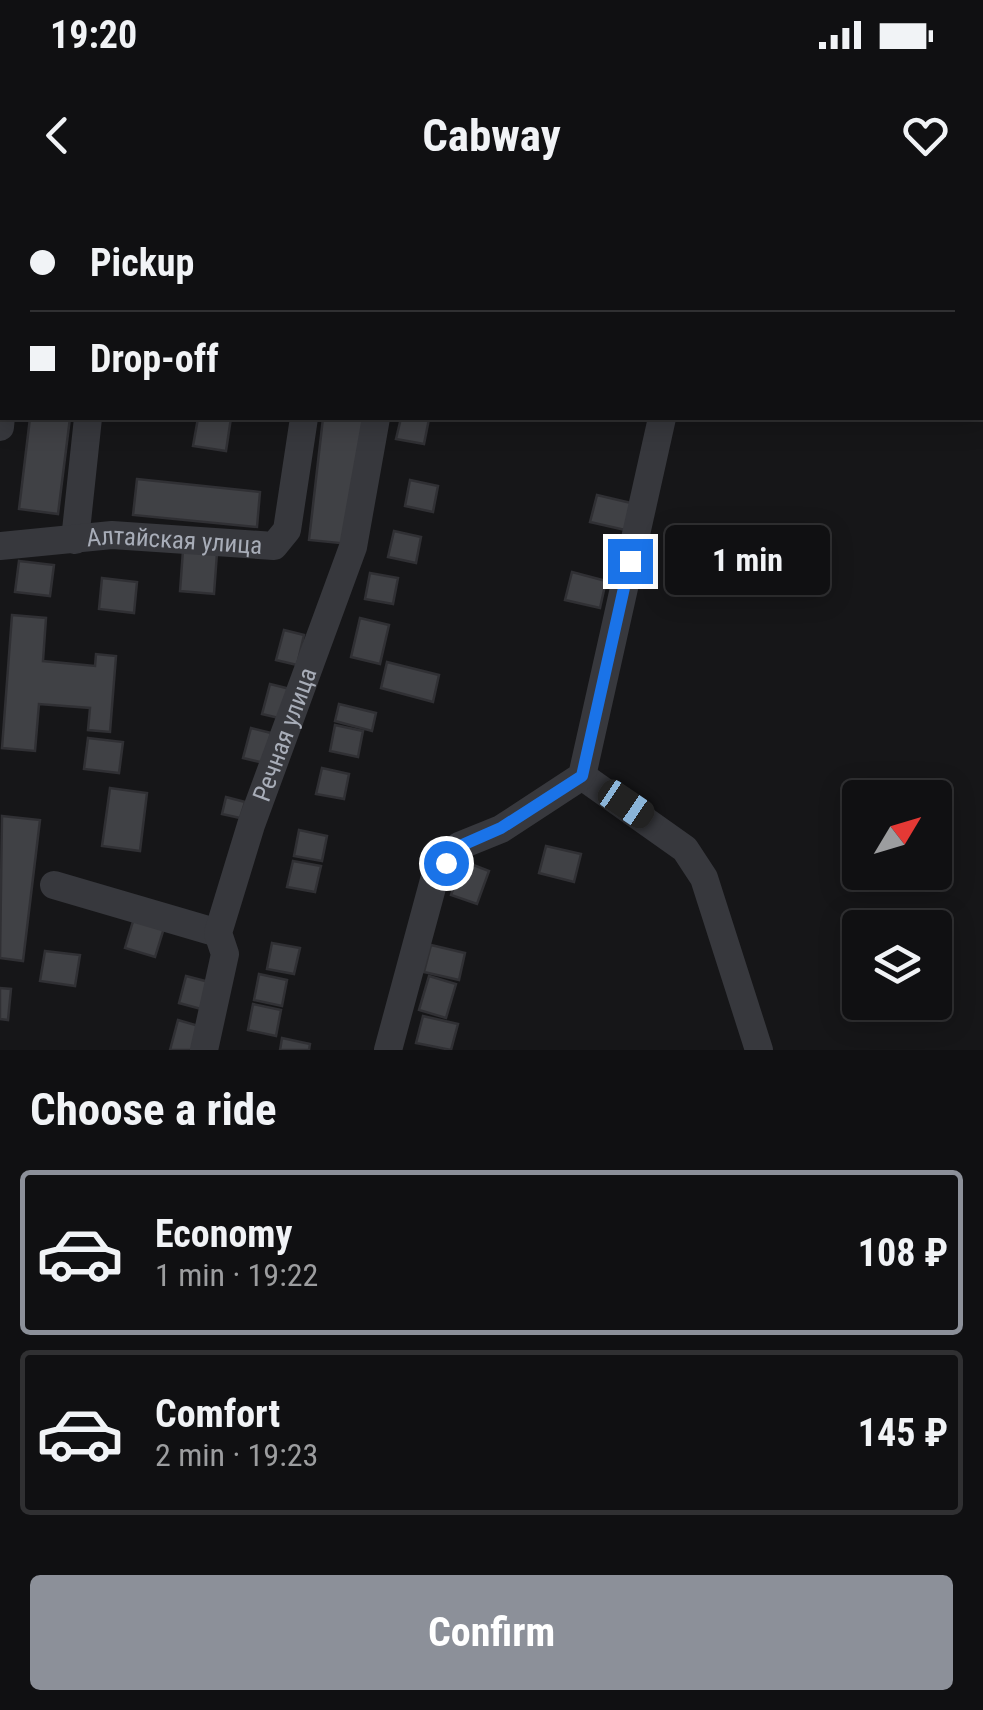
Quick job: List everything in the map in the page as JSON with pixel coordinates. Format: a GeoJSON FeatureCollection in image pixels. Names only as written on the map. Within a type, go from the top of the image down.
{"type":"FeatureCollection","features":[{"type":"Feature","properties":{"kind":"street"},"geometry":{"type":"LineString","coordinates":[[76,540],[88,420]]}},
{"type":"Feature","properties":{"kind":"street","name":"Алтайская улица"},"geometry":{"type":"LineString","coordinates":[[0,546],[164,536],[274,546],[287,530],[304,420]]}},
{"type":"Feature","properties":{"kind":"street","name":"Речная улица"},"geometry":{"type":"LineString","coordinates":[[204,1050],[225,954],[218,933],[251,824],[353,548],[376,420]]}},
{"type":"Feature","properties":{"kind":"street"},"geometry":{"type":"LineString","coordinates":[[388,1050],[434,880],[460,846],[501,828],[582,776],[662,420]]}},
{"type":"Feature","properties":{"kind":"street"},"geometry":{"type":"LineString","coordinates":[[582,776],[685,849],[704,878],[759,1050]]}},
{"type":"Feature","properties":{"kind":"street"},"geometry":{"type":"LineString","coordinates":[[54,885],[218,933]]}},
{"type":"Feature","properties":{"kind":"building"},"geometry":{"type":"Polygon","coordinates":[[[30,420],[70,420],[58,514],[19,509],[30,420]]]}},
{"type":"Feature","properties":{"kind":"building"},"geometry":{"type":"Polygon","coordinates":[[[198,420],[231,420],[226,451],[193,446],[198,420]]]}},
{"type":"Feature","properties":{"kind":"building"},"geometry":{"type":"Polygon","coordinates":[[[323,420],[364,420],[349,544],[309,540],[323,420]]]}},
{"type":"Feature","properties":{"kind":"building"},"geometry":{"type":"Polygon","coordinates":[[[401,420],[429,420],[424,444],[396,439],[401,420]]]}},
{"type":"Feature","properties":{"kind":"building"},"geometry":{"type":"Polygon","coordinates":[[[137,479],[260,492],[257,527],[133,515],[137,479]]]}},
{"type":"Feature","properties":{"kind":"building"},"geometry":{"type":"Polygon","coordinates":[[[410,480],[438,486],[433,512],[405,506],[410,480]]]}},
{"type":"Feature","properties":{"kind":"building"},"geometry":{"type":"Polygon","coordinates":[[[597,495],[631,503],[625,530],[590,522],[597,495]]]}},
{"type":"Feature","properties":{"kind":"building"},"geometry":{"type":"Polygon","coordinates":[[[394,531],[421,537],[416,563],[388,557],[394,531]]]}},
{"type":"Feature","properties":{"kind":"building"},"geometry":{"type":"Polygon","coordinates":[[[183,550],[217,553],[214,594],[180,591],[183,550]]]}},
{"type":"Feature","properties":{"kind":"building"},"geometry":{"type":"Polygon","coordinates":[[[19,561],[54,565],[50,596],[15,592],[19,561]]]}},
{"type":"Feature","properties":{"kind":"building"},"geometry":{"type":"Polygon","coordinates":[[[572,572],[606,581],[600,608],[565,600],[572,572]]]}},
{"type":"Feature","properties":{"kind":"building"},"geometry":{"type":"Polygon","coordinates":[[[370,573],[398,578],[393,604],[365,599],[370,573]]]}},
{"type":"Feature","properties":{"kind":"building"},"geometry":{"type":"Polygon","coordinates":[[[102,578],[137,582],[134,613],[99,609],[102,578]]]}},
{"type":"Feature","properties":{"kind":"building"},"geometry":{"type":"Polygon","coordinates":[[[12,615],[46,618],[43,661],[95,666],[96,654],[116,656],[110,732],[88,730],[90,708],[39,704],[35,751],[2,748],[12,615]]]}},
{"type":"Feature","properties":{"kind":"building"},"geometry":{"type":"Polygon","coordinates":[[[360,618],[389,625],[380,664],[351,657],[360,618]]]}},
{"type":"Feature","properties":{"kind":"building"},"geometry":{"type":"Polygon","coordinates":[[[284,630],[304,635],[297,665],[276,660],[284,630]]]}},
{"type":"Feature","properties":{"kind":"building"},"geometry":{"type":"Polygon","coordinates":[[[387,662],[439,675],[433,702],[381,688],[387,662]]]}},
{"type":"Feature","properties":{"kind":"building"},"geometry":{"type":"Polygon","coordinates":[[[270,684],[290,689],[283,719],[262,714],[270,684]]]}},
{"type":"Feature","properties":{"kind":"building"},"geometry":{"type":"Polygon","coordinates":[[[339,704],[376,713],[372,731],[335,721],[339,704]]]}},
{"type":"Feature","properties":{"kind":"building"},"geometry":{"type":"Polygon","coordinates":[[[335,725],[363,731],[358,757],[330,751],[335,725]]]}},
{"type":"Feature","properties":{"kind":"building"},"geometry":{"type":"Polygon","coordinates":[[[251,728],[271,733],[264,763],[243,758],[251,728]]]}},
{"type":"Feature","properties":{"kind":"building"},"geometry":{"type":"Polygon","coordinates":[[[88,738],[123,742],[119,773],[84,769],[88,738]]]}},
{"type":"Feature","properties":{"kind":"building"},"geometry":{"type":"Polygon","coordinates":[[[322,768],[349,774],[344,799],[316,794],[322,768]]]}},
{"type":"Feature","properties":{"kind":"building"},"geometry":{"type":"Polygon","coordinates":[[[110,788],[147,793],[140,851],[102,846],[110,788]]]}},
{"type":"Feature","properties":{"kind":"building"},"geometry":{"type":"Polygon","coordinates":[[[226,797],[245,802],[240,818],[222,814],[226,797]]]}},
{"type":"Feature","properties":{"kind":"building"},"geometry":{"type":"Polygon","coordinates":[[[2,816],[40,820],[23,961],[0,958],[2,816]]]}},
{"type":"Feature","properties":{"kind":"building"},"geometry":{"type":"Polygon","coordinates":[[[299,830],[327,836],[322,861],[294,856],[299,830]]]}},
{"type":"Feature","properties":{"kind":"building"},"geometry":{"type":"Polygon","coordinates":[[[546,846],[581,854],[574,882],[539,873],[546,846]]]}},
{"type":"Feature","properties":{"kind":"building"},"geometry":{"type":"Polygon","coordinates":[[[293,861],[321,866],[315,892],[287,887],[293,861]]]}},
{"type":"Feature","properties":{"kind":"building"},"geometry":{"type":"Polygon","coordinates":[[[463,861],[489,871],[477,904],[451,895],[463,861]]]}},
{"type":"Feature","properties":{"kind":"building"},"geometry":{"type":"Polygon","coordinates":[[[134,918],[164,928],[155,957],[125,948],[134,918]]]}},
{"type":"Feature","properties":{"kind":"building"},"geometry":{"type":"Polygon","coordinates":[[[272,943],[300,948],[294,974],[267,969],[272,943]]]}},
{"type":"Feature","properties":{"kind":"building"},"geometry":{"type":"Polygon","coordinates":[[[431,945],[465,953],[459,980],[424,972],[431,945]]]}},
{"type":"Feature","properties":{"kind":"building"},"geometry":{"type":"Polygon","coordinates":[[[45,951],[80,955],[75,986],[40,981],[45,951]]]}},
{"type":"Feature","properties":{"kind":"building"},"geometry":{"type":"Polygon","coordinates":[[[259,974],[287,980],[282,1006],[254,1000],[259,974]]]}},
{"type":"Feature","properties":{"kind":"building"},"geometry":{"type":"Polygon","coordinates":[[[186,976],[209,982],[201,1009],[179,1003],[186,976]]]}},
{"type":"Feature","properties":{"kind":"building"},"geometry":{"type":"Polygon","coordinates":[[[429,976],[456,984],[446,1018],[419,1010],[429,976]]]}},
{"type":"Feature","properties":{"kind":"building"},"geometry":{"type":"Polygon","coordinates":[[[0,988],[11,989],[8,1020],[0,1019],[0,988]]]}},
{"type":"Feature","properties":{"kind":"building"},"geometry":{"type":"Polygon","coordinates":[[[253,1004],[281,1010],[276,1036],[248,1030],[253,1004]]]}},
{"type":"Feature","properties":{"kind":"building"},"geometry":{"type":"Polygon","coordinates":[[[423,1016],[458,1024],[451,1050],[416,1043],[423,1016]]]}},
{"type":"Feature","properties":{"kind":"building"},"geometry":{"type":"Polygon","coordinates":[[[178,1020],[199,1026],[192,1050],[170,1050],[178,1020]]]}},
{"type":"Feature","properties":{"kind":"building"},"geometry":{"type":"Polygon","coordinates":[[[282,1038],[310,1044],[309,1050],[280,1050],[282,1038]]]}},
{"type":"Feature","properties":{"kind":"route"},"geometry":{"type":"LineString","coordinates":[[446,863],[460,846],[501,828],[582,776],[630,561]]}}]}
